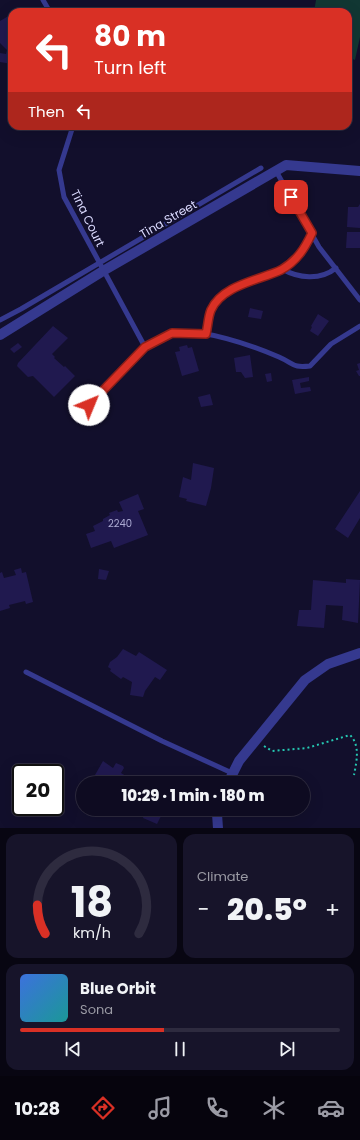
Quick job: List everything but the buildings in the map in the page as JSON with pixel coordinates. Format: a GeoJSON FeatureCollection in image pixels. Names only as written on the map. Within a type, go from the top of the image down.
{"type":"FeatureCollection","features":[{"type":"Feature","properties":{"kind":"street","name":"Tina Street"},"geometry":{"type":"LineString","coordinates":[[0,335],[101,267],[286,165],[360,171]]}},
{"type":"Feature","properties":{"kind":"street"},"geometry":{"type":"LineString","coordinates":[[231,776],[239,761],[257,741],[305,680],[328,664],[360,653]]}},
{"type":"Feature","properties":{"kind":"street"},"geometry":{"type":"LineString","coordinates":[[216,816],[218,828]]}},
{"type":"Feature","properties":{"kind":"lane","name":"Tina Court"},"geometry":{"type":"LineString","coordinates":[[72,130],[59,170],[64,197],[145,347]]}},
{"type":"Feature","properties":{"kind":"lane"},"geometry":{"type":"LineString","coordinates":[[0,320],[101,267],[261,168]]}},
{"type":"Feature","properties":{"kind":"lane"},"geometry":{"type":"LineString","coordinates":[[276,171],[319,247],[360,300]]}},
{"type":"Feature","properties":{"kind":"lane"},"geometry":{"type":"LineString","coordinates":[[206,334],[211,310],[218,300],[236,286],[282,269],[304,250],[312,233]]}},
{"type":"Feature","properties":{"kind":"lane"},"geometry":{"type":"LineString","coordinates":[[282,269],[293,275],[304,277],[330,273],[336,268]]}},
{"type":"Feature","properties":{"kind":"lane"},"geometry":{"type":"LineString","coordinates":[[89,405],[145,347],[172,333],[206,334],[237,342],[280,358],[297,368],[310,366],[331,344],[360,326]]}},
{"type":"Feature","properties":{"kind":"lane"},"geometry":{"type":"LineString","coordinates":[[26,672],[162,741],[232,772]]}},
{"type":"Feature","properties":{"kind":"path"},"geometry":{"type":"LineString","coordinates":[[257,741],[272,751],[307,748],[350,735],[357,740],[358,746],[354,775]]}},
{"type":"Feature","properties":{"kind":"green space"},"geometry":{"type":"Polygon","coordinates":[[[316,0],[360,0],[360,37],[355,60],[352,59],[352,8],[315,8],[316,0]]]}},
{"type":"Feature","properties":{"kind":"route"},"geometry":{"type":"LineString","coordinates":[[89,405],[145,347],[172,333],[206,334],[211,310],[218,300],[236,286],[282,269],[304,250],[312,233],[291,197]]}}]}
